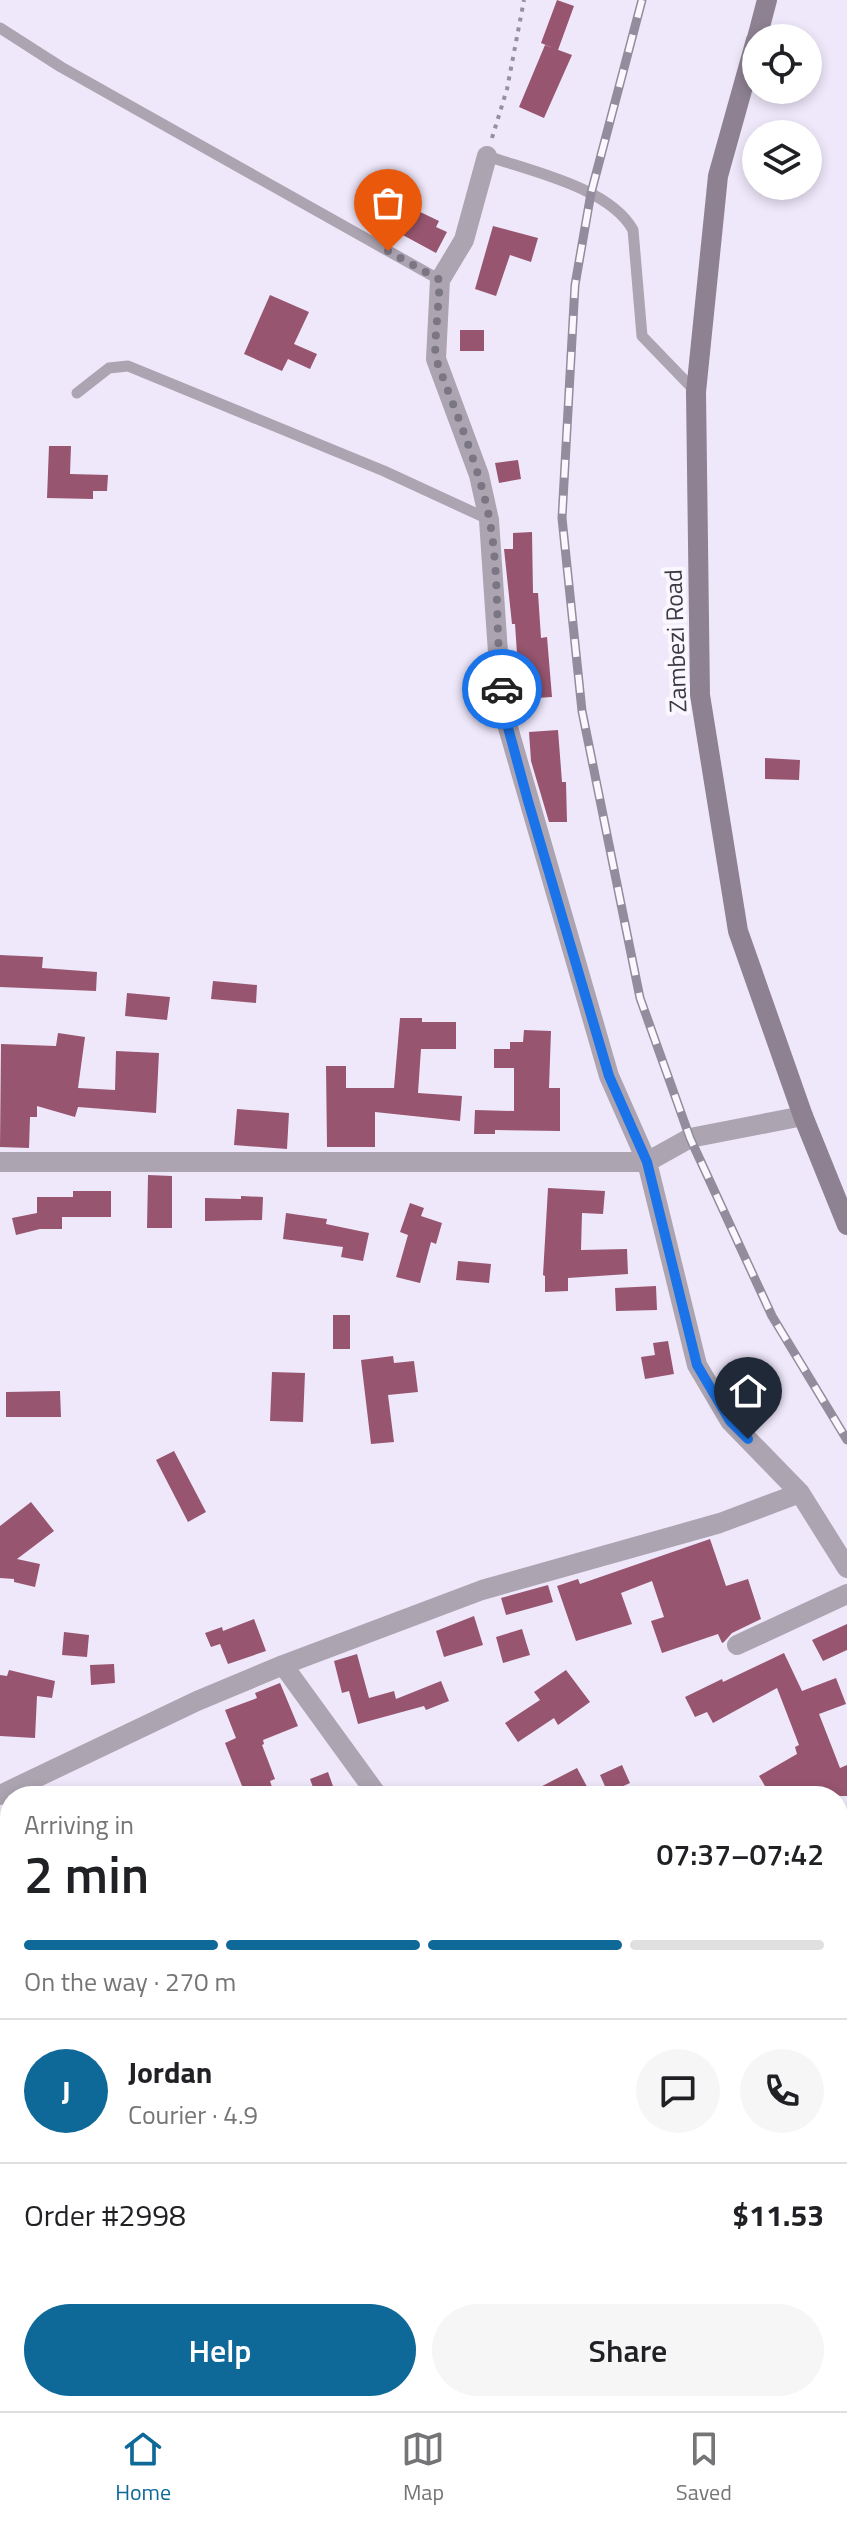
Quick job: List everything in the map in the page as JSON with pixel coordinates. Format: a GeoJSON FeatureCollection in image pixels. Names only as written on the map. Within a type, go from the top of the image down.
{"type":"FeatureCollection","features":[{"type":"Feature","properties":{"kind":"main road","name":"Zambezi Road"},"geometry":{"type":"LineString","coordinates":[[760,24],[767,0]]}},
{"type":"Feature","properties":{"kind":"main road","name":"Zambezi Road"},"geometry":{"type":"LineString","coordinates":[[742,89],[718,176],[696,392],[700,695],[738,931],[803,1116],[847,1225]]}},
{"type":"Feature","properties":{"kind":"street"},"geometry":{"type":"LineString","coordinates":[[487,156],[464,240],[440,280],[435,347],[436,359],[479,475],[489,520],[498,653],[507,724],[609,1076],[647,1162],[697,1365],[730,1421],[800,1493],[847,1568]]}},
{"type":"Feature","properties":{"kind":"street"},"geometry":{"type":"LineString","coordinates":[[0,1162],[647,1162],[690,1138],[803,1116]]}},
{"type":"Feature","properties":{"kind":"street"},"geometry":{"type":"LineString","coordinates":[[19,1786],[197,1701],[482,1590],[720,1523],[800,1493]]}},
{"type":"Feature","properties":{"kind":"street"},"geometry":{"type":"LineString","coordinates":[[737,1645],[847,1594]]}},
{"type":"Feature","properties":{"kind":"street"},"geometry":{"type":"LineString","coordinates":[[283,1665],[371,1786]]}},
{"type":"Feature","properties":{"kind":"lane"},"geometry":{"type":"LineString","coordinates":[[0,28],[74,74],[440,280]]}},
{"type":"Feature","properties":{"kind":"lane"},"geometry":{"type":"LineString","coordinates":[[487,156],[591,193],[627,218],[633,230],[642,336],[696,392]]}},
{"type":"Feature","properties":{"kind":"lane"},"geometry":{"type":"LineString","coordinates":[[77,393],[109,368],[128,366],[384,471],[489,520]]}},
{"type":"Feature","properties":{"kind":"path"},"geometry":{"type":"LineString","coordinates":[[487,156],[507,89],[524,0]]}},
{"type":"Feature","properties":{"kind":"building"},"geometry":{"type":"Polygon","coordinates":[[[557,0],[574,6],[558,50],[541,43],[557,0]]]}},
{"type":"Feature","properties":{"kind":"building"},"geometry":{"type":"Polygon","coordinates":[[[545,45],[572,55],[544,118],[519,107],[545,45]]]}},
{"type":"Feature","properties":{"kind":"building"},"geometry":{"type":"Polygon","coordinates":[[[414,209],[439,221],[436,227],[447,232],[436,253],[401,234],[414,209]]]}},
{"type":"Feature","properties":{"kind":"building"},"geometry":{"type":"Polygon","coordinates":[[[493,226],[538,238],[531,262],[510,255],[496,296],[475,289],[493,226]]]}},
{"type":"Feature","properties":{"kind":"building"},"geometry":{"type":"Polygon","coordinates":[[[270,295],[309,312],[294,344],[317,354],[310,369],[288,359],[282,371],[244,354],[270,295]]]}},
{"type":"Feature","properties":{"kind":"building"},"geometry":{"type":"Polygon","coordinates":[[[460,330],[484,330],[484,351],[460,351],[460,330]]]}},
{"type":"Feature","properties":{"kind":"building"},"geometry":{"type":"Polygon","coordinates":[[[49,446],[71,446],[70,474],[108,475],[107,491],[93,491],[93,499],[47,498],[49,446]]]}},
{"type":"Feature","properties":{"kind":"building"},"geometry":{"type":"Polygon","coordinates":[[[518,460],[521,479],[499,483],[495,463],[518,460]]]}},
{"type":"Feature","properties":{"kind":"building"},"geometry":{"type":"Polygon","coordinates":[[[532,532],[533,593],[538,593],[541,638],[547,637],[552,697],[520,699],[515,624],[512,624],[504,549],[513,549],[513,533],[532,532]]]}},
{"type":"Feature","properties":{"kind":"building"},"geometry":{"type":"Polygon","coordinates":[[[558,730],[562,782],[566,782],[567,822],[549,822],[531,761],[529,732],[558,730]]]}},
{"type":"Feature","properties":{"kind":"building"},"geometry":{"type":"Polygon","coordinates":[[[765,758],[800,760],[799,780],[765,779],[765,758]]]}},
{"type":"Feature","properties":{"kind":"building"},"geometry":{"type":"Polygon","coordinates":[[[0,955],[43,957],[42,968],[97,972],[96,991],[0,987],[0,955]]]}},
{"type":"Feature","properties":{"kind":"building"},"geometry":{"type":"Polygon","coordinates":[[[213,981],[257,985],[256,1003],[211,999],[213,981]]]}},
{"type":"Feature","properties":{"kind":"building"},"geometry":{"type":"Polygon","coordinates":[[[127,993],[170,997],[167,1020],[125,1016],[127,993]]]}},
{"type":"Feature","properties":{"kind":"building"},"geometry":{"type":"Polygon","coordinates":[[[400,1018],[422,1018],[422,1022],[456,1022],[456,1049],[421,1049],[418,1093],[462,1096],[460,1121],[375,1112],[375,1147],[327,1147],[326,1066],[346,1066],[346,1088],[394,1088],[400,1018]]]}},
{"type":"Feature","properties":{"kind":"building"},"geometry":{"type":"Polygon","coordinates":[[[524,1030],[551,1031],[549,1088],[560,1088],[560,1131],[495,1130],[495,1134],[474,1134],[475,1110],[514,1111],[514,1068],[494,1068],[494,1049],[510,1049],[510,1042],[523,1042],[524,1030]]]}},
{"type":"Feature","properties":{"kind":"building"},"geometry":{"type":"Polygon","coordinates":[[[58,1033],[85,1037],[78,1088],[115,1090],[116,1051],[159,1053],[156,1113],[78,1107],[75,1117],[37,1106],[37,1117],[30,1117],[29,1148],[0,1147],[1,1044],[56,1046],[58,1033]]]}},
{"type":"Feature","properties":{"kind":"building"},"geometry":{"type":"Polygon","coordinates":[[[237,1109],[289,1113],[287,1149],[234,1145],[237,1109]]]}},
{"type":"Feature","properties":{"kind":"building"},"geometry":{"type":"Polygon","coordinates":[[[148,1175],[172,1176],[172,1228],[147,1228],[148,1175]]]}},
{"type":"Feature","properties":{"kind":"building"},"geometry":{"type":"Polygon","coordinates":[[[548,1188],[605,1191],[603,1214],[582,1213],[581,1250],[627,1249],[628,1274],[568,1278],[568,1291],[545,1292],[543,1275],[548,1188]]]}},
{"type":"Feature","properties":{"kind":"building"},"geometry":{"type":"Polygon","coordinates":[[[73,1191],[111,1191],[111,1217],[62,1217],[62,1229],[40,1229],[16,1235],[12,1218],[37,1213],[37,1197],[73,1197],[73,1191]]]}},
{"type":"Feature","properties":{"kind":"building"},"geometry":{"type":"Polygon","coordinates":[[[241,1196],[263,1197],[262,1220],[205,1221],[205,1198],[241,1199],[241,1196]]]}},
{"type":"Feature","properties":{"kind":"building"},"geometry":{"type":"Polygon","coordinates":[[[410,1203],[424,1208],[421,1216],[442,1223],[436,1244],[431,1242],[420,1283],[396,1277],[408,1235],[400,1232],[410,1203]]]}},
{"type":"Feature","properties":{"kind":"building"},"geometry":{"type":"Polygon","coordinates":[[[286,1213],[327,1219],[326,1224],[369,1233],[363,1261],[341,1257],[343,1247],[283,1239],[286,1213]]]}},
{"type":"Feature","properties":{"kind":"building"},"geometry":{"type":"Polygon","coordinates":[[[458,1261],[491,1264],[489,1283],[456,1280],[458,1261]]]}},
{"type":"Feature","properties":{"kind":"building"},"geometry":{"type":"Polygon","coordinates":[[[656,1286],[657,1310],[616,1311],[615,1288],[656,1286]]]}},
{"type":"Feature","properties":{"kind":"building"},"geometry":{"type":"Polygon","coordinates":[[[333,1315],[350,1315],[350,1349],[333,1349],[333,1315]]]}},
{"type":"Feature","properties":{"kind":"building"},"geometry":{"type":"Polygon","coordinates":[[[668,1341],[674,1374],[645,1379],[641,1357],[655,1355],[653,1343],[668,1341]]]}},
{"type":"Feature","properties":{"kind":"building"},"geometry":{"type":"Polygon","coordinates":[[[393,1356],[394,1363],[414,1361],[418,1392],[388,1395],[394,1442],[371,1444],[361,1360],[393,1356]]]}},
{"type":"Feature","properties":{"kind":"building"},"geometry":{"type":"Polygon","coordinates":[[[272,1372],[305,1373],[303,1422],[270,1421],[272,1372]]]}},
{"type":"Feature","properties":{"kind":"building"},"geometry":{"type":"Polygon","coordinates":[[[60,1391],[61,1417],[6,1417],[6,1392],[60,1391]]]}},
{"type":"Feature","properties":{"kind":"building"},"geometry":{"type":"Polygon","coordinates":[[[174,1451],[206,1512],[188,1522],[156,1460],[174,1451]]]}},
{"type":"Feature","properties":{"kind":"building"},"geometry":{"type":"Polygon","coordinates":[[[31,1502],[54,1531],[17,1559],[40,1564],[35,1587],[14,1582],[14,1579],[0,1578],[0,1526],[31,1502]]]}},
{"type":"Feature","properties":{"kind":"building"},"geometry":{"type":"Polygon","coordinates":[[[710,1539],[726,1586],[748,1579],[761,1619],[732,1633],[722,1643],[718,1634],[662,1653],[651,1621],[664,1617],[652,1581],[621,1593],[632,1624],[576,1641],[557,1586],[578,1579],[580,1584],[710,1539]]]}},
{"type":"Feature","properties":{"kind":"building"},"geometry":{"type":"Polygon","coordinates":[[[548,1585],[553,1602],[506,1615],[501,1598],[548,1585]]]}},
{"type":"Feature","properties":{"kind":"building"},"geometry":{"type":"Polygon","coordinates":[[[474,1616],[483,1645],[444,1657],[436,1631],[474,1616]]]}},
{"type":"Feature","properties":{"kind":"building"},"geometry":{"type":"Polygon","coordinates":[[[254,1619],[266,1651],[228,1664],[220,1644],[211,1647],[205,1633],[222,1627],[223,1631],[254,1619]]]}},
{"type":"Feature","properties":{"kind":"building"},"geometry":{"type":"Polygon","coordinates":[[[847,1624],[847,1650],[823,1661],[812,1640],[847,1624]]]}},
{"type":"Feature","properties":{"kind":"building"},"geometry":{"type":"Polygon","coordinates":[[[522,1629],[530,1655],[503,1663],[496,1637],[522,1629]]]}},
{"type":"Feature","properties":{"kind":"building"},"geometry":{"type":"Polygon","coordinates":[[[64,1632],[89,1635],[87,1657],[62,1655],[64,1632]]]}},
{"type":"Feature","properties":{"kind":"building"},"geometry":{"type":"Polygon","coordinates":[[[784,1653],[802,1691],[836,1678],[846,1704],[819,1714],[840,1768],[847,1765],[847,1786],[765,1786],[759,1776],[797,1754],[795,1747],[799,1745],[777,1688],[713,1723],[707,1712],[695,1717],[685,1697],[722,1679],[723,1682],[784,1653]]]}},
{"type":"Feature","properties":{"kind":"building"},"geometry":{"type":"Polygon","coordinates":[[[357,1654],[369,1698],[394,1691],[396,1699],[441,1681],[449,1701],[426,1710],[424,1706],[358,1724],[349,1691],[342,1693],[334,1661],[357,1654]]]}},
{"type":"Feature","properties":{"kind":"building"},"geometry":{"type":"Polygon","coordinates":[[[114,1664],[115,1683],[91,1685],[90,1665],[114,1664]]]}},
{"type":"Feature","properties":{"kind":"building"},"geometry":{"type":"Polygon","coordinates":[[[9,1670],[55,1681],[52,1698],[37,1696],[35,1738],[0,1736],[0,1675],[7,1676],[9,1670]]]}},
{"type":"Feature","properties":{"kind":"building"},"geometry":{"type":"Polygon","coordinates":[[[566,1670],[590,1702],[558,1725],[554,1718],[518,1742],[505,1723],[540,1700],[534,1692],[566,1670]]]}},
{"type":"Feature","properties":{"kind":"building"},"geometry":{"type":"Polygon","coordinates":[[[280,1683],[298,1726],[263,1740],[262,1745],[275,1779],[270,1781],[272,1786],[242,1786],[225,1743],[236,1738],[225,1710],[257,1698],[255,1693],[280,1683]]]}},
{"type":"Feature","properties":{"kind":"building"},"geometry":{"type":"Polygon","coordinates":[[[622,1765],[630,1783],[605,1786],[600,1775],[622,1765]]]}},
{"type":"Feature","properties":{"kind":"building"},"geometry":{"type":"Polygon","coordinates":[[[577,1768],[587,1786],[542,1786],[577,1768]]]}},
{"type":"Feature","properties":{"kind":"building"},"geometry":{"type":"Polygon","coordinates":[[[328,1772],[333,1786],[312,1786],[310,1779],[328,1772]]]}},
{"type":"Feature","properties":{"kind":"railway"},"geometry":{"type":"LineString","coordinates":[[642,0],[591,193],[575,285],[562,518],[582,711],[640,998],[690,1138],[772,1316],[847,1440]]}},
{"type":"Feature","properties":{"kind":"way so far"},"geometry":{"type":"LineString","coordinates":[[388,251],[440,280],[436,359],[479,475],[489,520],[502,689]]}},
{"type":"Feature","properties":{"kind":"route"},"geometry":{"type":"LineString","coordinates":[[502,689],[507,724],[528,801],[609,1076],[647,1162],[697,1365],[730,1421],[748,1439]]}}]}
